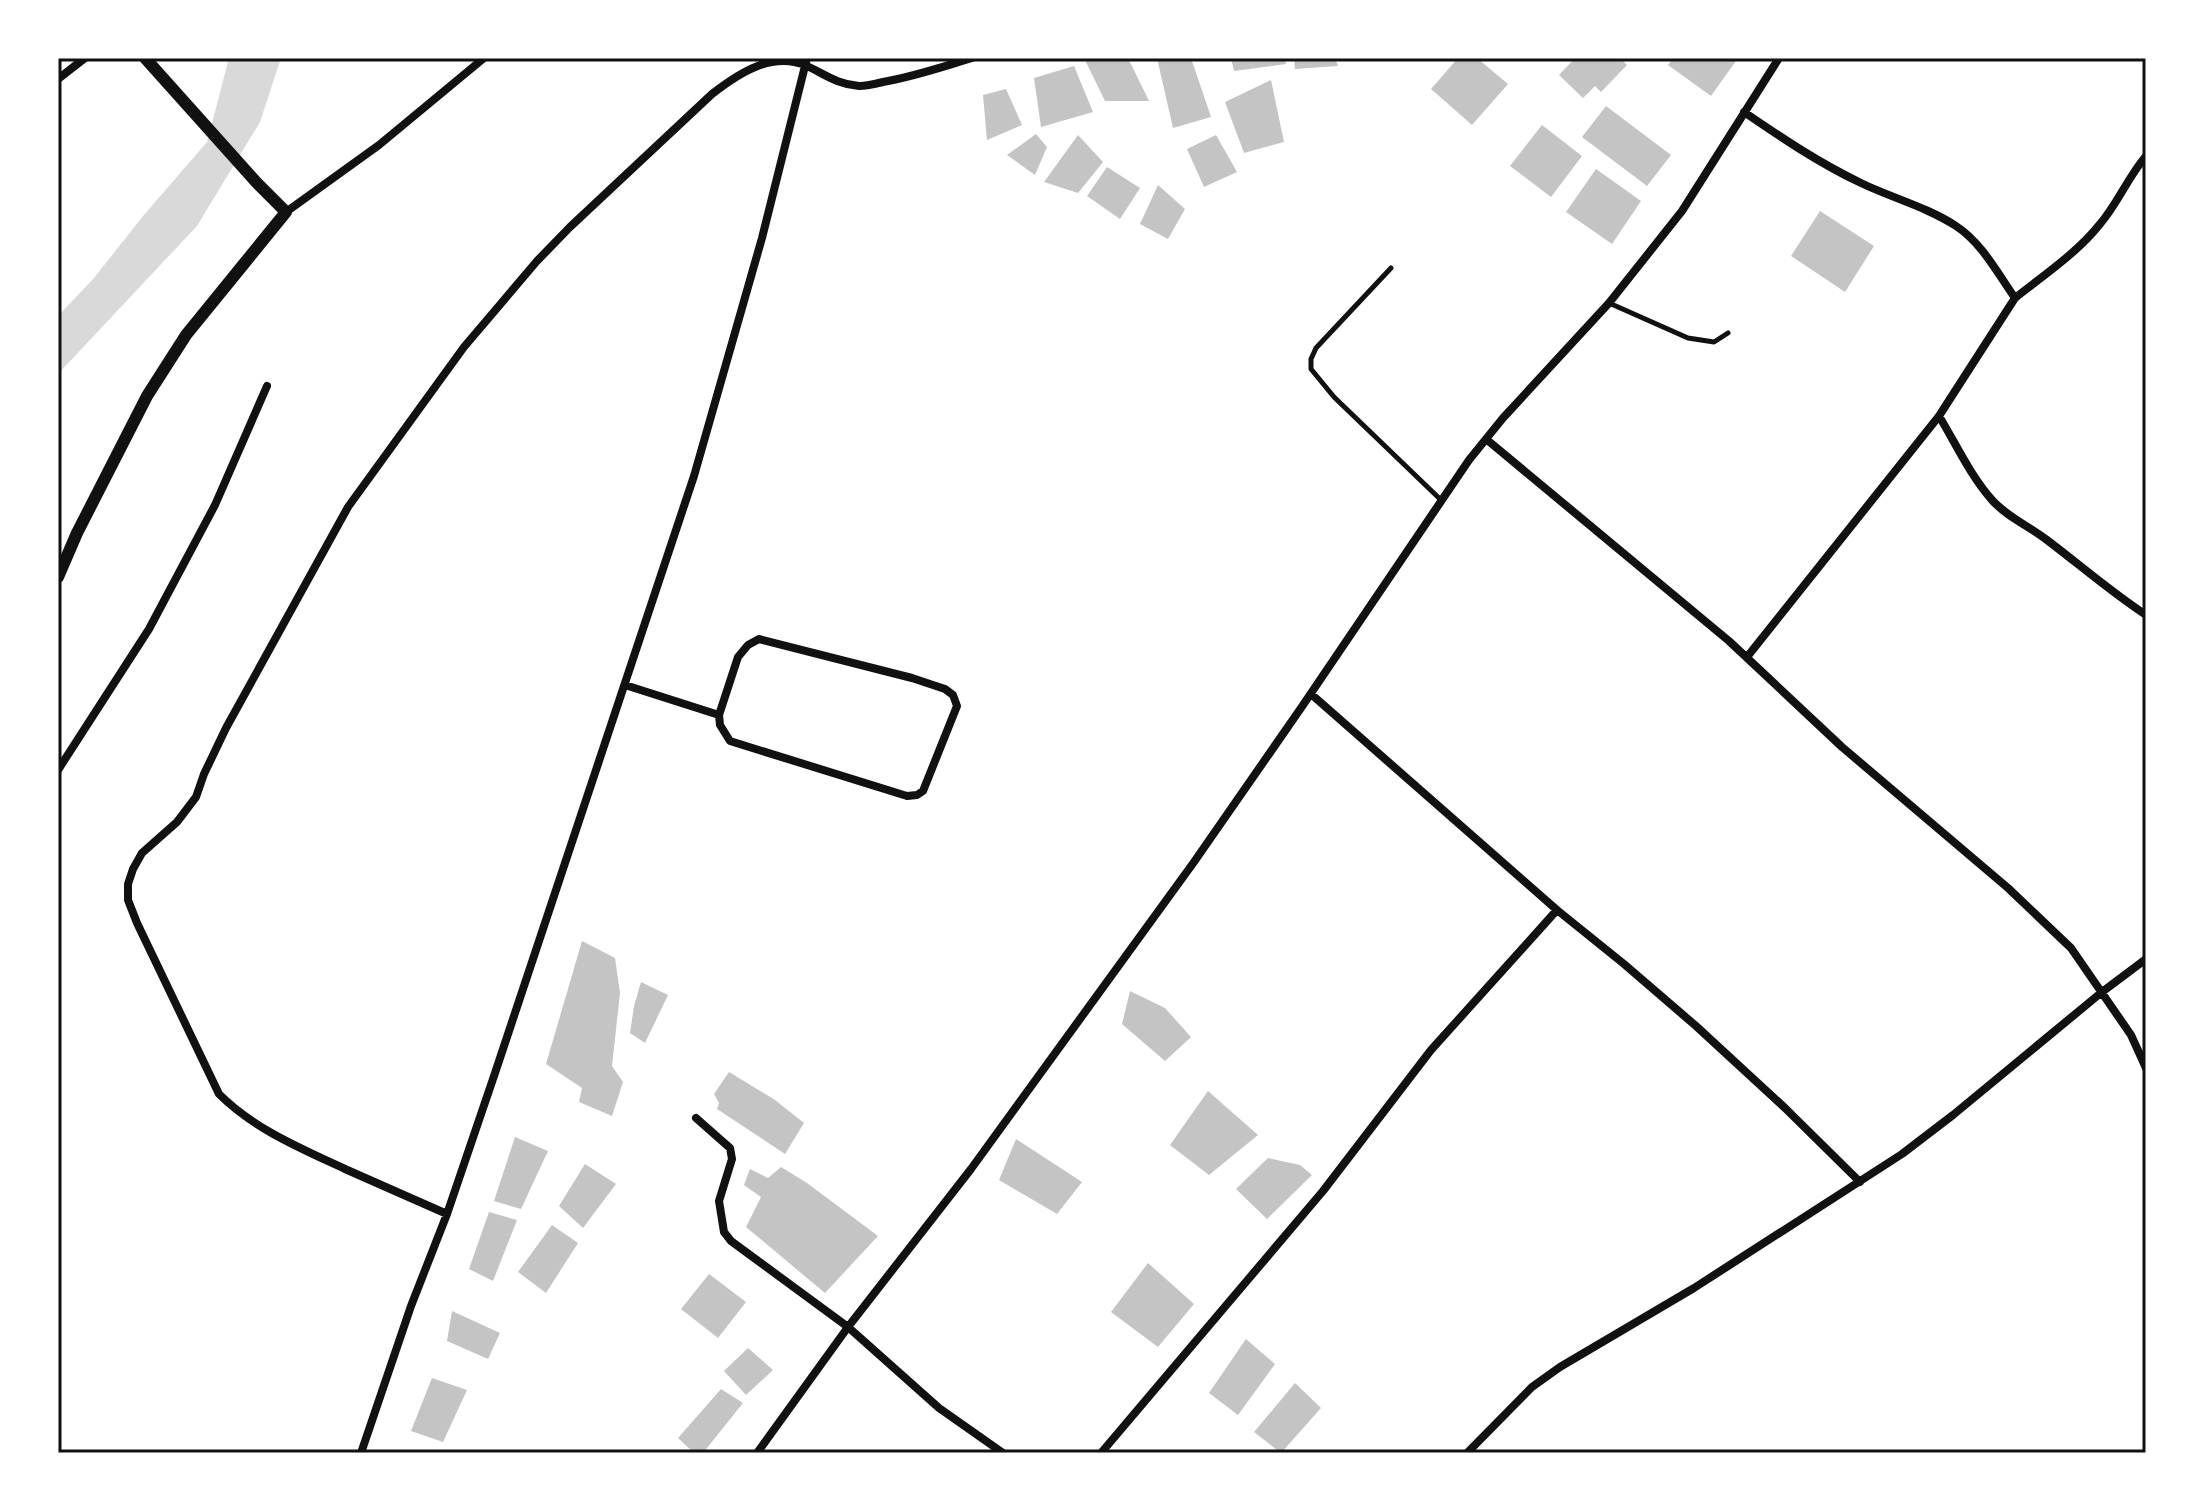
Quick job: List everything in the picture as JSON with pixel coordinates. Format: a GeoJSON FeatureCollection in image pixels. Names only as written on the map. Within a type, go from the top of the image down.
{"type":"FeatureCollection","features":[{"type":"Feature","properties":{"kind":"street"},"geometry":{"type":"LineString","coordinates":[[58,79],[85,58]]}},
{"type":"Feature","properties":{"kind":"street"},"geometry":{"type":"LineString","coordinates":[[58,577],[147,396],[186,335],[286,212],[379,145],[484,58]]}},
{"type":"Feature","properties":{"kind":"street"},"geometry":{"type":"LineString","coordinates":[[447,1214],[270,1133],[237,1112],[219,1094],[128,900],[128,884],[142,853],[177,822],[196,797],[226,728],[348,507],[464,347],[570,227],[712,94],[735,75],[757,65],[806,62],[833,81],[861,86],[909,78],[972,58]]}},
{"type":"Feature","properties":{"kind":"street"},"geometry":{"type":"LineString","coordinates":[[757,1453],[848,1327],[980,1156],[1194,862],[1486,439],[1609,303],[1682,211],[1779,58]]}},
{"type":"Feature","properties":{"kind":"street"},"geometry":{"type":"LineString","coordinates":[[145,59],[286,212]]}},
{"type":"Feature","properties":{"kind":"street"},"geometry":{"type":"LineString","coordinates":[[361,1453],[411,1306],[447,1214],[694,476],[762,238],[806,62]]}},
{"type":"Feature","properties":{"kind":"street"},"geometry":{"type":"LineString","coordinates":[[1744,112],[1816,160],[1888,196],[1925,209],[1957,227],[1973,241],[2015,298]]}},
{"type":"Feature","properties":{"kind":"street"},"geometry":{"type":"LineString","coordinates":[[1747,657],[1939,416],[2015,298],[2078,247],[2101,224],[2133,171],[2146,156]]}},
{"type":"Feature","properties":{"kind":"street"},"geometry":{"type":"LineString","coordinates":[[58,770],[149,629],[215,505],[267,386]]}},
{"type":"Feature","properties":{"kind":"street"},"geometry":{"type":"LineString","coordinates":[[1939,416],[1994,502],[2146,615]]}},
{"type":"Feature","properties":{"kind":"street"},"geometry":{"type":"LineString","coordinates":[[1486,439],[1747,657],[1842,747],[2008,888],[2071,948],[2131,1035],[2146,1068]]}},
{"type":"Feature","properties":{"kind":"street"},"geometry":{"type":"LineString","coordinates":[[759,639],[945,689],[953,695],[957,706],[923,791],[907,796],[730,741],[720,725],[719,715],[738,657],[748,645],[759,639]]}},
{"type":"Feature","properties":{"kind":"street"},"geometry":{"type":"LineString","coordinates":[[625,685],[719,715]]}},
{"type":"Feature","properties":{"kind":"street"},"geometry":{"type":"LineString","coordinates":[[1311,694],[1557,910],[1696,1026],[1860,1182]]}},
{"type":"Feature","properties":{"kind":"street"},"geometry":{"type":"LineString","coordinates":[[1101,1453],[1313,1203],[1431,1050],[1557,910]]}},
{"type":"Feature","properties":{"kind":"street"},"geometry":{"type":"LineString","coordinates":[[1467,1453],[1532,1387],[1560,1367],[1694,1288],[1902,1154],[2146,959]]}},
{"type":"Feature","properties":{"kind":"street"},"geometry":{"type":"LineString","coordinates":[[696,1118],[730,1148],[732,1159],[719,1201],[724,1232],[731,1241],[848,1327],[939,1408],[1003,1453]]}},
{"type":"Feature","properties":{"kind":"lane"},"geometry":{"type":"LineString","coordinates":[[1391,268],[1316,348],[1311,369],[1334,397],[1442,500]]}},
{"type":"Feature","properties":{"kind":"lane"},"geometry":{"type":"LineString","coordinates":[[1609,303],[1688,338],[1714,342],[1728,333]]}},
{"type":"Feature","properties":{"kind":"shaded area"},"geometry":{"type":"Polygon","coordinates":[[[229,58],[281,58],[260,122],[197,226],[58,374],[58,316],[94,278],[207,142],[229,58]]]}},
{"type":"Feature","properties":{"kind":"building"},"geometry":{"type":"Polygon","coordinates":[[[1084,58],[1128,58],[1149,101],[1105,101],[1084,58]]]}},
{"type":"Feature","properties":{"kind":"building"},"geometry":{"type":"Polygon","coordinates":[[[1157,58],[1191,58],[1211,117],[1173,128],[1157,58]]]}},
{"type":"Feature","properties":{"kind":"building"},"geometry":{"type":"Polygon","coordinates":[[[1231,58],[1285,58],[1286,64],[1234,71],[1231,58]]]}},
{"type":"Feature","properties":{"kind":"building"},"geometry":{"type":"Polygon","coordinates":[[[1294,58],[1335,58],[1338,66],[1295,69],[1294,58]]]}},
{"type":"Feature","properties":{"kind":"building"},"geometry":{"type":"Polygon","coordinates":[[[1458,58],[1477,58],[1508,84],[1472,125],[1431,89],[1458,58]]]}},
{"type":"Feature","properties":{"kind":"building"},"geometry":{"type":"Polygon","coordinates":[[[1575,58],[1620,58],[1627,65],[1601,92],[1595,86],[1583,98],[1559,75],[1575,58]]]}},
{"type":"Feature","properties":{"kind":"building"},"geometry":{"type":"Polygon","coordinates":[[[1673,58],[1738,58],[1711,96],[1668,65],[1673,58]]]}},
{"type":"Feature","properties":{"kind":"building"},"geometry":{"type":"Polygon","coordinates":[[[1074,66],[1093,112],[1041,127],[1034,78],[1074,66]]]}},
{"type":"Feature","properties":{"kind":"building"},"geometry":{"type":"Polygon","coordinates":[[[1271,80],[1284,142],[1244,153],[1225,102],[1271,80]]]}},
{"type":"Feature","properties":{"kind":"building"},"geometry":{"type":"Polygon","coordinates":[[[1006,89],[1022,125],[987,140],[983,95],[1006,89]]]}},
{"type":"Feature","properties":{"kind":"building"},"geometry":{"type":"Polygon","coordinates":[[[1606,106],[1671,155],[1647,186],[1582,137],[1606,106]]]}},
{"type":"Feature","properties":{"kind":"building"},"geometry":{"type":"Polygon","coordinates":[[[1542,125],[1582,156],[1551,197],[1510,166],[1542,125]]]}},
{"type":"Feature","properties":{"kind":"building"},"geometry":{"type":"Polygon","coordinates":[[[1036,134],[1047,147],[1035,175],[1007,155],[1036,134]]]}},
{"type":"Feature","properties":{"kind":"building"},"geometry":{"type":"Polygon","coordinates":[[[1078,135],[1103,162],[1078,193],[1044,182],[1078,135]]]}},
{"type":"Feature","properties":{"kind":"building"},"geometry":{"type":"Polygon","coordinates":[[[1216,135],[1237,172],[1204,187],[1187,149],[1216,135]]]}},
{"type":"Feature","properties":{"kind":"building"},"geometry":{"type":"Polygon","coordinates":[[[1107,167],[1140,188],[1120,219],[1087,196],[1107,167]]]}},
{"type":"Feature","properties":{"kind":"building"},"geometry":{"type":"Polygon","coordinates":[[[1596,169],[1641,201],[1612,244],[1566,212],[1596,169]]]}},
{"type":"Feature","properties":{"kind":"building"},"geometry":{"type":"Polygon","coordinates":[[[1158,185],[1185,209],[1168,239],[1140,224],[1158,185]]]}},
{"type":"Feature","properties":{"kind":"building"},"geometry":{"type":"Polygon","coordinates":[[[1820,211],[1874,246],[1845,292],[1791,256],[1820,211]]]}},
{"type":"Feature","properties":{"kind":"building"},"geometry":{"type":"Polygon","coordinates":[[[582,941],[615,958],[620,993],[612,1066],[623,1082],[612,1116],[579,1102],[582,1088],[546,1064],[582,941]]]}},
{"type":"Feature","properties":{"kind":"building"},"geometry":{"type":"Polygon","coordinates":[[[641,982],[668,995],[645,1043],[630,1033],[641,982]]]}},
{"type":"Feature","properties":{"kind":"building"},"geometry":{"type":"Polygon","coordinates":[[[1130,991],[1165,1008],[1191,1037],[1165,1061],[1122,1024],[1130,991]]]}},
{"type":"Feature","properties":{"kind":"building"},"geometry":{"type":"Polygon","coordinates":[[[729,1072],[775,1100],[804,1123],[785,1154],[717,1109],[719,1103],[714,1094],[729,1072]]]}},
{"type":"Feature","properties":{"kind":"building"},"geometry":{"type":"Polygon","coordinates":[[[1208,1091],[1258,1135],[1209,1175],[1170,1145],[1208,1091]]]}},
{"type":"Feature","properties":{"kind":"building"},"geometry":{"type":"Polygon","coordinates":[[[515,1137],[548,1151],[521,1209],[494,1201],[515,1137]]]}},
{"type":"Feature","properties":{"kind":"building"},"geometry":{"type":"Polygon","coordinates":[[[1016,1139],[1082,1182],[1057,1214],[999,1180],[1016,1139]]]}},
{"type":"Feature","properties":{"kind":"building"},"geometry":{"type":"Polygon","coordinates":[[[1268,1158],[1300,1165],[1312,1175],[1267,1219],[1236,1189],[1268,1158]]]}},
{"type":"Feature","properties":{"kind":"building"},"geometry":{"type":"Polygon","coordinates":[[[585,1164],[616,1184],[583,1228],[559,1206],[585,1164]]]}},
{"type":"Feature","properties":{"kind":"building"},"geometry":{"type":"Polygon","coordinates":[[[781,1167],[878,1236],[825,1293],[746,1227],[761,1197],[744,1185],[750,1169],[768,1178],[781,1167]]]}},
{"type":"Feature","properties":{"kind":"building"},"geometry":{"type":"Polygon","coordinates":[[[489,1212],[517,1220],[493,1281],[469,1269],[489,1212]]]}},
{"type":"Feature","properties":{"kind":"building"},"geometry":{"type":"Polygon","coordinates":[[[552,1225],[578,1243],[546,1293],[518,1272],[552,1225]]]}},
{"type":"Feature","properties":{"kind":"building"},"geometry":{"type":"Polygon","coordinates":[[[1148,1263],[1194,1304],[1158,1347],[1111,1312],[1148,1263]]]}},
{"type":"Feature","properties":{"kind":"building"},"geometry":{"type":"Polygon","coordinates":[[[709,1274],[746,1302],[718,1338],[681,1309],[709,1274]]]}},
{"type":"Feature","properties":{"kind":"building"},"geometry":{"type":"Polygon","coordinates":[[[452,1311],[500,1333],[488,1359],[447,1341],[452,1311]]]}},
{"type":"Feature","properties":{"kind":"building"},"geometry":{"type":"Polygon","coordinates":[[[1246,1339],[1275,1364],[1238,1415],[1209,1393],[1246,1339]]]}},
{"type":"Feature","properties":{"kind":"building"},"geometry":{"type":"Polygon","coordinates":[[[748,1348],[773,1370],[746,1395],[724,1371],[748,1348]]]}},
{"type":"Feature","properties":{"kind":"building"},"geometry":{"type":"Polygon","coordinates":[[[432,1378],[467,1390],[443,1442],[411,1431],[432,1378]]]}},
{"type":"Feature","properties":{"kind":"building"},"geometry":{"type":"Polygon","coordinates":[[[1295,1383],[1321,1408],[1281,1453],[1254,1432],[1295,1383]]]}},
{"type":"Feature","properties":{"kind":"building"},"geometry":{"type":"Polygon","coordinates":[[[721,1389],[743,1403],[703,1453],[694,1453],[678,1438],[721,1389]]]}}]}
